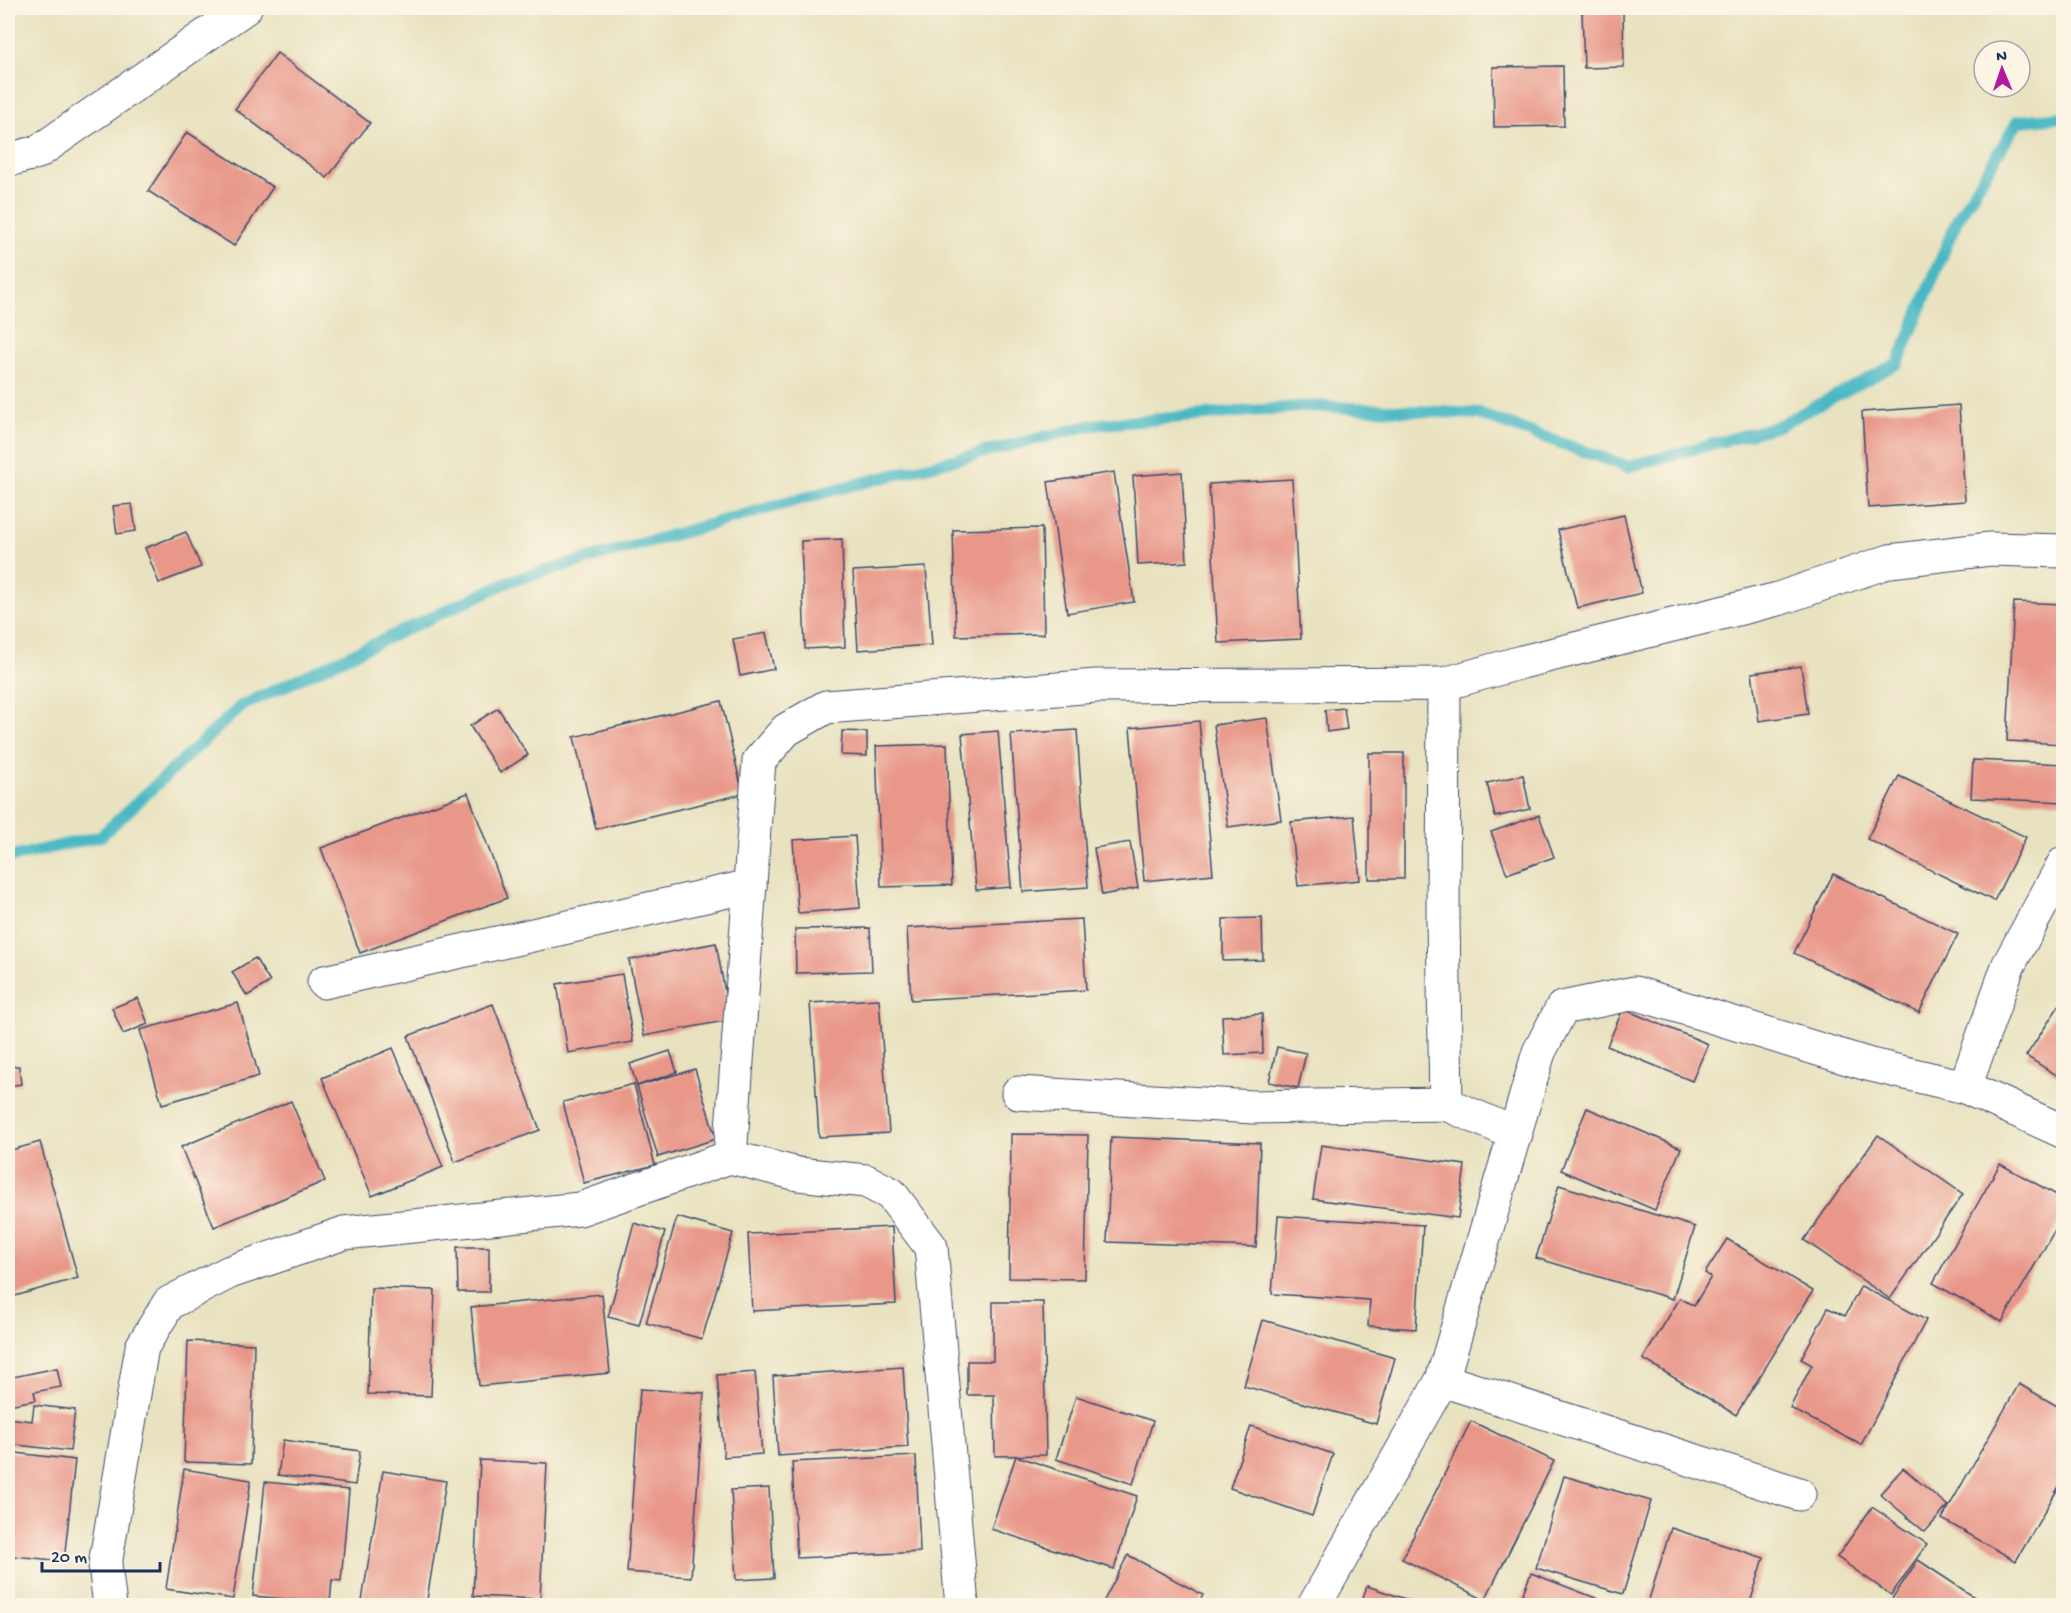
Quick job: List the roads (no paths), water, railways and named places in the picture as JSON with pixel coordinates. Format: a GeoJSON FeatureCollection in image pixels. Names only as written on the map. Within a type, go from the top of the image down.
{"type":"FeatureCollection","features":[{"type":"Feature","properties":{"kind":"street"},"geometry":{"type":"LineString","coordinates":[[8,160],[38,152],[245,8]]}},
{"type":"Feature","properties":{"kind":"street"},"geometry":{"type":"LineString","coordinates":[[730,1157],[759,761],[786,730],[826,708],[1096,686],[1444,684],[1522,662],[1778,600],[1890,561],[1990,549],[2064,551]]}},
{"type":"Feature","properties":{"kind":"street"},"geometry":{"type":"LineString","coordinates":[[1444,684],[1443,919],[1446,1104]]}},
{"type":"Feature","properties":{"kind":"street"},"geometry":{"type":"LineString","coordinates":[[1965,1087],[2008,966],[2064,863]]}},
{"type":"Feature","properties":{"kind":"street"},"geometry":{"type":"LineString","coordinates":[[324,982],[750,886]]}},
{"type":"Feature","properties":{"kind":"street"},"geometry":{"type":"LineString","coordinates":[[1314,1605],[1442,1380],[1539,1052],[1562,1008],[1635,993],[1867,1064],[1965,1087],[2064,1132]]}},
{"type":"Feature","properties":{"kind":"street"},"geometry":{"type":"LineString","coordinates":[[1018,1094],[1253,1107],[1446,1104],[1516,1134]]}},
{"type":"Feature","properties":{"kind":"street"},"geometry":{"type":"LineString","coordinates":[[110,1605],[105,1565],[142,1347],[169,1303],[230,1272],[344,1233],[580,1209],[730,1157],[798,1174],[866,1181],[891,1194],[931,1247],[962,1605]]}},
{"type":"Feature","properties":{"kind":"street"},"geometry":{"type":"LineString","coordinates":[[1442,1380],[1799,1494]]}},
{"type":"Feature","properties":{"kind":"waterway"},"geometry":{"type":"LineString","coordinates":[[8,858],[101,836],[241,706],[510,581],[822,493],[1092,425],[1309,406],[1479,414],[1628,467],[1778,426],[1898,363],[1957,220],[2018,121],[2064,117]]}}]}
